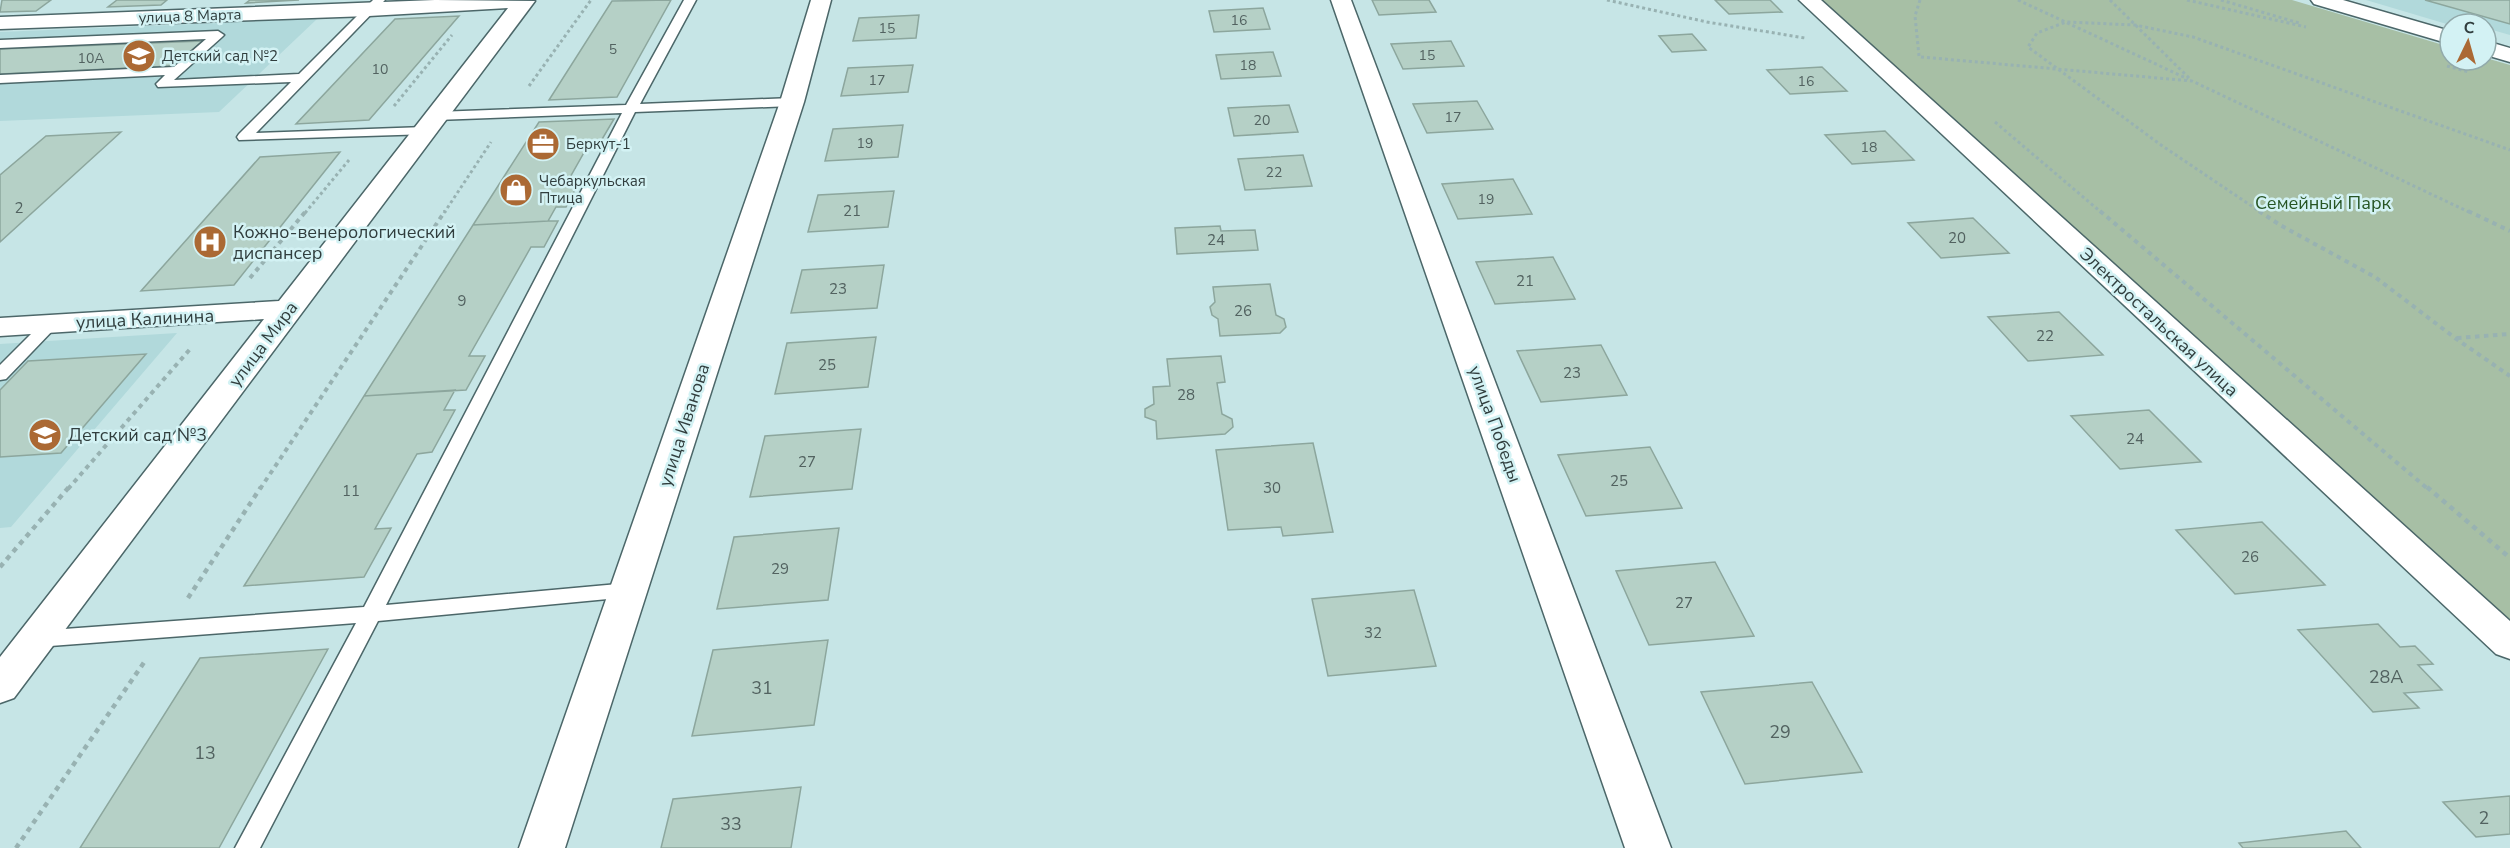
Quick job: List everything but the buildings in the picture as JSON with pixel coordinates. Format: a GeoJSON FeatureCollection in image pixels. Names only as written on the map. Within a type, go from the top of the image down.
{"type":"FeatureCollection","features":[{"type":"Feature","properties":{"kind":"street","name":"улица Иванова"},"geometry":{"type":"LineString","coordinates":[[542,848],[792,102],[821,0]]}},
{"type":"Feature","properties":{"kind":"street","name":"улица Победы"},"geometry":{"type":"LineString","coordinates":[[1341,0],[1648,848]]}},
{"type":"Feature","properties":{"kind":"street","name":"Электростальская улица"},"geometry":{"type":"LineString","coordinates":[[1809,0],[2510,644]]}},
{"type":"Feature","properties":{"kind":"street"},"geometry":{"type":"LineString","coordinates":[[2321,0],[2438,34]]}},
{"type":"Feature","properties":{"kind":"street","name":"улица 8 Марта"},"geometry":{"type":"LineString","coordinates":[[0,23],[374,5],[525,1]]}},
{"type":"Feature","properties":{"kind":"street","name":"улица Мира"},"geometry":{"type":"LineString","coordinates":[[0,687],[525,1]]}},
{"type":"Feature","properties":{"kind":"street","name":"улица Калинина"},"geometry":{"type":"LineString","coordinates":[[0,327],[289,309]]}},
{"type":"Feature","properties":{"kind":"lane"},"geometry":{"type":"LineString","coordinates":[[247,848],[371,614],[631,108],[690,0]]}},
{"type":"Feature","properties":{"kind":"lane"},"geometry":{"type":"LineString","coordinates":[[374,5],[244,137],[431,124],[510,113],[792,102]]}},
{"type":"Feature","properties":{"kind":"lane"},"geometry":{"type":"LineString","coordinates":[[0,44],[218,35],[162,84],[302,78]]}},
{"type":"Feature","properties":{"kind":"lane"},"geometry":{"type":"LineString","coordinates":[[0,78],[177,71]]}},
{"type":"Feature","properties":{"kind":"lane"},"geometry":{"type":"LineString","coordinates":[[0,375],[50,324]]}},
{"type":"Feature","properties":{"kind":"lane"},"geometry":{"type":"LineString","coordinates":[[37,639],[371,614],[629,590]]}},
{"type":"Feature","properties":{"kind":"path"},"geometry":{"type":"LineString","coordinates":[[16,848],[166,630],[510,113],[591,0]]}},
{"type":"Feature","properties":{"kind":"path"},"geometry":{"type":"LineString","coordinates":[[1607,0],[1707,22],[1861,48]]}},
{"type":"Feature","properties":{"kind":"path"},"geometry":{"type":"LineString","coordinates":[[1920,0],[1915,16],[1919,57],[1928,65]]}},
{"type":"Feature","properties":{"kind":"path"},"geometry":{"type":"LineString","coordinates":[[2018,0],[2510,231]]}},
{"type":"Feature","properties":{"kind":"path"},"geometry":{"type":"LineString","coordinates":[[2110,0],[2192,81]]}},
{"type":"Feature","properties":{"kind":"path"},"geometry":{"type":"LineString","coordinates":[[2187,0],[2311,28]]}},
{"type":"Feature","properties":{"kind":"path"},"geometry":{"type":"LineString","coordinates":[[2510,150],[2193,37],[2135,25],[2066,22],[2037,33],[2028,47],[2052,67],[2162,146],[2280,225],[2375,277],[2455,338],[2510,376]]}},
{"type":"Feature","properties":{"kind":"path"},"geometry":{"type":"LineString","coordinates":[[1919,57],[2192,81]]}},
{"type":"Feature","properties":{"kind":"path"},"geometry":{"type":"LineString","coordinates":[[1992,119],[2510,557]]}},
{"type":"Feature","properties":{"kind":"path"},"geometry":{"type":"LineString","coordinates":[[2455,338],[2510,334]]}},
{"type":"Feature","properties":{"kind":"shaded area"},"geometry":{"type":"Polygon","coordinates":[[[2366,0],[2510,0],[2510,35],[2498,32],[2498,12],[2438,12],[2438,21],[2366,0]]]}},
{"type":"Feature","properties":{"kind":"shaded area","name":"Детский сад №2"},"geometry":{"type":"Polygon","coordinates":[[[317,19],[219,112],[0,121],[0,32],[317,19]]]}},
{"type":"Feature","properties":{"kind":"shaded area","name":"Детский сад №3"},"geometry":{"type":"Polygon","coordinates":[[[177,333],[11,527],[0,528],[0,344],[177,333]]]}},
{"type":"Feature","properties":{"kind":"green space","name":"Семейный Парк"},"geometry":{"type":"Polygon","coordinates":[[[1822,0],[2292,0],[2438,43],[2438,72],[2498,72],[2498,62],[2510,65],[2510,624],[1822,0]]]}},
{"type":"Feature","properties":{"kind":"place","name":"Детский сад №2"},"geometry":{"type":"Point","coordinates":[139,56]}},
{"type":"Feature","properties":{"kind":"place","name":"Беркут-1"},"geometry":{"type":"Point","coordinates":[543,144]}},
{"type":"Feature","properties":{"kind":"place","name":"Чебаркульская Птица"},"geometry":{"type":"Point","coordinates":[516,190]}},
{"type":"Feature","properties":{"kind":"place","name":"Кожно-венерологический диспансер"},"geometry":{"type":"Point","coordinates":[210,242]}},
{"type":"Feature","properties":{"kind":"place","name":"Детский сад №3"},"geometry":{"type":"Point","coordinates":[45,435]}}]}
